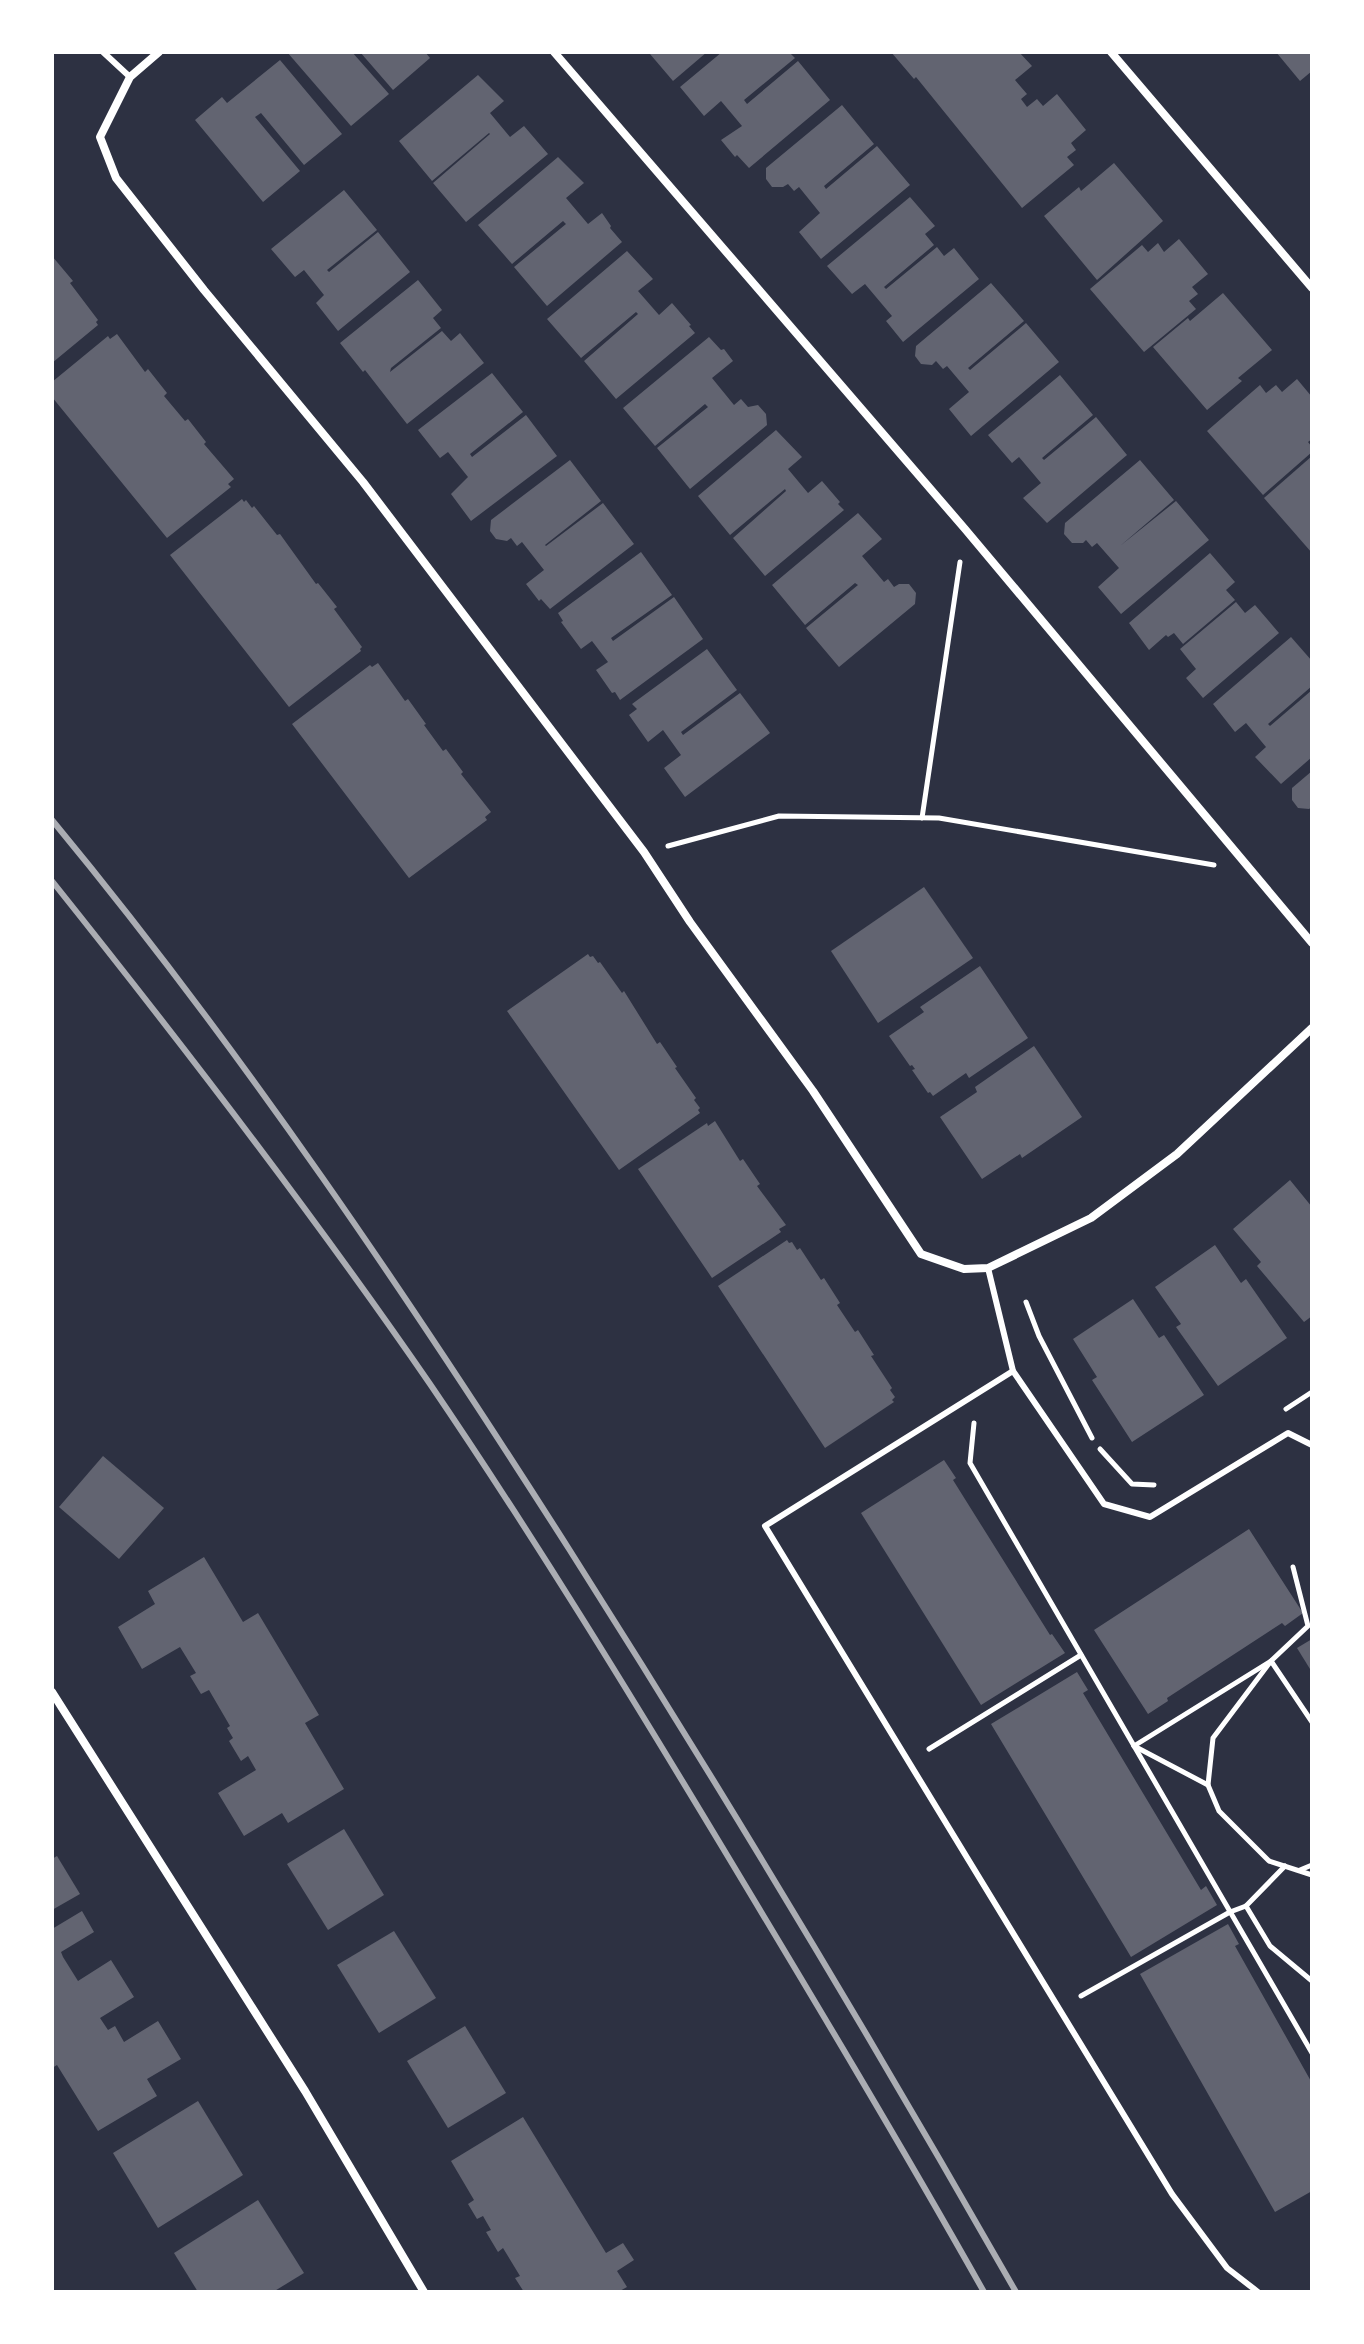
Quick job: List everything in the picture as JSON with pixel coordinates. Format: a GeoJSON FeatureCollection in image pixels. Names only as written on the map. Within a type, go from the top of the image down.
{"type":"FeatureCollection","features":[{"type":"Feature","properties":{"kind":"street"},"geometry":{"type":"LineString","coordinates":[[159,52],[130,77],[100,137],[116,178],[363,482],[644,852],[690,922],[813,1091],[921,1254],[964,1269],[988,1268],[1091,1218],[1177,1154],[1312,1028]]}},
{"type":"Feature","properties":{"kind":"street"},"geometry":{"type":"LineString","coordinates":[[554,52],[965,529],[1312,943]]}},
{"type":"Feature","properties":{"kind":"street"},"geometry":{"type":"LineString","coordinates":[[1111,52],[1312,288]]}},
{"type":"Feature","properties":{"kind":"street"},"geometry":{"type":"LineString","coordinates":[[52,1692],[305,2091],[424,2292]]}},
{"type":"Feature","properties":{"kind":"lane"},"geometry":{"type":"LineString","coordinates":[[103,52],[130,77]]}},
{"type":"Feature","properties":{"kind":"lane"},"geometry":{"type":"LineString","coordinates":[[988,1268],[1013,1371],[1104,1504],[1150,1517],[1288,1433],[1312,1445]]}},
{"type":"Feature","properties":{"kind":"lane"},"geometry":{"type":"LineString","coordinates":[[1013,1371],[765,1526],[1172,2194],[1227,2268],[1258,2292]]}},
{"type":"Feature","properties":{"kind":"path"},"geometry":{"type":"LineString","coordinates":[[922,818],[965,529]]}},
{"type":"Feature","properties":{"kind":"path"},"geometry":{"type":"LineString","coordinates":[[644,852],[779,816],[939,818],[1251,872]]}},
{"type":"Feature","properties":{"kind":"path"},"geometry":{"type":"LineString","coordinates":[[1026,1302],[1039,1336],[1096,1444],[1132,1484],[1156,1485]]}},
{"type":"Feature","properties":{"kind":"path"},"geometry":{"type":"LineString","coordinates":[[1286,1409],[1312,1392]]}},
{"type":"Feature","properties":{"kind":"path"},"geometry":{"type":"LineString","coordinates":[[977,1393],[970,1463],[1311,2051]]}},
{"type":"Feature","properties":{"kind":"path"},"geometry":{"type":"LineString","coordinates":[[1293,1567],[1308,1626],[1271,1661],[1213,1738],[1208,1785],[1219,1811],[1269,1861],[1312,1875]]}},
{"type":"Feature","properties":{"kind":"path"},"geometry":{"type":"LineString","coordinates":[[909,1762],[1081,1655]]}},
{"type":"Feature","properties":{"kind":"path"},"geometry":{"type":"LineString","coordinates":[[1134,1746],[1271,1661]]}},
{"type":"Feature","properties":{"kind":"path"},"geometry":{"type":"LineString","coordinates":[[1271,1661],[1312,1722]]}},
{"type":"Feature","properties":{"kind":"path"},"geometry":{"type":"LineString","coordinates":[[1134,1746],[1208,1785]]}},
{"type":"Feature","properties":{"kind":"path"},"geometry":{"type":"LineString","coordinates":[[1300,1870],[1312,1865]]}},
{"type":"Feature","properties":{"kind":"path"},"geometry":{"type":"LineString","coordinates":[[1060,2009],[1230,1912],[1246,1906],[1285,1866]]}},
{"type":"Feature","properties":{"kind":"path"},"geometry":{"type":"LineString","coordinates":[[1246,1906],[1270,1946],[1312,1981]]}},
{"type":"Feature","properties":{"kind":"building"},"geometry":{"type":"Polygon","coordinates":[[[287,52],[352,52],[389,94],[351,126],[287,52]]]}},
{"type":"Feature","properties":{"kind":"building"},"geometry":{"type":"Polygon","coordinates":[[[360,52],[425,52],[430,58],[393,90],[360,52]]]}},
{"type":"Feature","properties":{"kind":"building"},"geometry":{"type":"Polygon","coordinates":[[[707,52],[673,81],[650,54],[707,52]]]}},
{"type":"Feature","properties":{"kind":"building"},"geometry":{"type":"Polygon","coordinates":[[[722,52],[789,52],[795,58],[744,100],[747,104],[798,61],[830,100],[749,168],[721,140],[742,126],[721,101],[704,116],[680,87],[722,52]]]}},
{"type":"Feature","properties":{"kind":"building"},"geometry":{"type":"Polygon","coordinates":[[[891,52],[1019,52],[1032,66],[1015,80],[1027,94],[1021,99],[1027,107],[1037,99],[1043,106],[1057,94],[1086,130],[1071,143],[1076,150],[1067,157],[1074,165],[1022,208],[916,77],[914,79],[891,52]]]}},
{"type":"Feature","properties":{"kind":"building"},"geometry":{"type":"Polygon","coordinates":[[[1276,52],[1312,52],[1312,71],[1300,81],[1276,52]]]}},
{"type":"Feature","properties":{"kind":"building"},"geometry":{"type":"Polygon","coordinates":[[[280,60],[342,134],[304,165],[261,113],[255,117],[300,171],[263,202],[195,120],[222,97],[227,103],[280,60]]]}},
{"type":"Feature","properties":{"kind":"building"},"geometry":{"type":"Polygon","coordinates":[[[478,75],[504,101],[490,113],[510,137],[524,126],[548,154],[466,222],[433,183],[490,134],[432,181],[399,141],[478,75]]]}},
{"type":"Feature","properties":{"kind":"building"},"geometry":{"type":"Polygon","coordinates":[[[842,105],[874,144],[824,186],[826,189],[877,146],[910,185],[821,259],[799,232],[820,213],[799,187],[794,191],[788,184],[772,187],[766,179],[766,168],[842,105]]]}},
{"type":"Feature","properties":{"kind":"building"},"geometry":{"type":"Polygon","coordinates":[[[558,157],[584,183],[566,198],[588,224],[602,213],[622,242],[547,306],[514,267],[566,224],[563,221],[512,264],[478,225],[558,157]]]}},
{"type":"Feature","properties":{"kind":"building"},"geometry":{"type":"Polygon","coordinates":[[[1114,163],[1163,221],[1097,280],[1044,216],[1079,187],[1081,191],[1114,163]]]}},
{"type":"Feature","properties":{"kind":"building"},"geometry":{"type":"Polygon","coordinates":[[[344,190],[377,230],[327,270],[329,272],[378,232],[410,272],[338,331],[316,303],[324,295],[304,270],[295,277],[271,249],[344,190]]]}},
{"type":"Feature","properties":{"kind":"building"},"geometry":{"type":"Polygon","coordinates":[[[910,197],[935,226],[925,234],[934,245],[884,287],[886,289],[937,247],[944,256],[954,248],[979,279],[903,342],[886,321],[892,316],[865,284],[852,294],[827,266],[910,197]]]}},
{"type":"Feature","properties":{"kind":"building"},"geometry":{"type":"Polygon","coordinates":[[[1179,239],[1208,274],[1192,287],[1198,294],[1189,301],[1196,309],[1144,352],[1090,289],[1142,245],[1148,252],[1158,243],[1164,252],[1179,239]]]}},
{"type":"Feature","properties":{"kind":"building"},"geometry":{"type":"Polygon","coordinates":[[[627,251],[653,279],[638,291],[659,315],[672,303],[695,333],[616,399],[584,361],[638,314],[636,312],[581,358],[547,319],[627,251]]]}},
{"type":"Feature","properties":{"kind":"building"},"geometry":{"type":"Polygon","coordinates":[[[52,256],[73,281],[70,283],[98,320],[98,325],[52,363],[52,256]]]}},
{"type":"Feature","properties":{"kind":"building"},"geometry":{"type":"Polygon","coordinates":[[[418,280],[442,310],[433,318],[441,328],[390,372],[442,331],[451,341],[460,333],[484,363],[407,424],[340,343],[418,280]]]}},
{"type":"Feature","properties":{"kind":"building"},"geometry":{"type":"Polygon","coordinates":[[[991,283],[1024,321],[968,368],[970,370],[1026,323],[1059,362],[971,436],[949,409],[969,392],[947,366],[943,369],[936,361],[932,365],[921,364],[915,356],[916,346],[991,283]]]}},
{"type":"Feature","properties":{"kind":"building"},"geometry":{"type":"Polygon","coordinates":[[[1223,293],[1272,350],[1238,378],[1242,381],[1207,410],[1153,347],[1223,293]]]}},
{"type":"Feature","properties":{"kind":"building"},"geometry":{"type":"Polygon","coordinates":[[[117,334],[234,479],[228,484],[231,487],[167,538],[52,397],[52,382],[108,336],[110,339],[117,334]]]}},
{"type":"Feature","properties":{"kind":"building"},"geometry":{"type":"Polygon","coordinates":[[[709,337],[733,361],[712,378],[734,405],[741,399],[748,407],[758,405],[766,414],[767,425],[690,489],[657,448],[708,407],[705,404],[655,446],[623,408],[709,337]]]}},
{"type":"Feature","properties":{"kind":"building"},"geometry":{"type":"Polygon","coordinates":[[[492,373],[523,412],[470,454],[472,457],[526,415],[557,456],[471,521],[451,494],[468,477],[448,452],[440,458],[418,430],[492,373]]]}},
{"type":"Feature","properties":{"kind":"building"},"geometry":{"type":"Polygon","coordinates":[[[1060,375],[1093,415],[1042,458],[1044,460],[1096,417],[1127,455],[1047,523],[1023,498],[1041,483],[1019,457],[1012,463],[988,435],[1060,375]]]}},
{"type":"Feature","properties":{"kind":"building"},"geometry":{"type":"Polygon","coordinates":[[[1297,379],[1312,397],[1312,439],[1308,442],[1312,452],[1263,495],[1207,431],[1260,385],[1266,393],[1276,385],[1282,392],[1297,379]]]}},
{"type":"Feature","properties":{"kind":"building"},"geometry":{"type":"Polygon","coordinates":[[[776,430],[802,457],[788,469],[808,493],[822,481],[844,510],[765,576],[733,538],[785,489],[730,535],[698,496],[776,430]]]}},
{"type":"Feature","properties":{"kind":"building"},"geometry":{"type":"Polygon","coordinates":[[[1312,456],[1312,553],[1264,498],[1312,456]]]}},
{"type":"Feature","properties":{"kind":"building"},"geometry":{"type":"Polygon","coordinates":[[[570,460],[601,501],[545,545],[603,503],[634,544],[550,609],[526,584],[544,570],[522,542],[517,546],[511,538],[507,541],[496,539],[490,531],[491,520],[570,460]]]}},
{"type":"Feature","properties":{"kind":"building"},"geometry":{"type":"Polygon","coordinates":[[[1140,460],[1174,500],[1120,546],[1176,501],[1209,540],[1121,614],[1098,587],[1119,568],[1097,543],[1092,547],[1086,540],[1072,543],[1064,534],[1065,523],[1140,460]]]}},
{"type":"Feature","properties":{"kind":"building"},"geometry":{"type":"Polygon","coordinates":[[[242,499],[252,508],[254,506],[277,535],[280,534],[337,607],[334,609],[362,647],[361,651],[289,707],[170,555],[242,499]]]}},
{"type":"Feature","properties":{"kind":"building"},"geometry":{"type":"Polygon","coordinates":[[[858,513],[882,539],[862,556],[884,582],[888,579],[894,587],[909,584],[916,593],[915,604],[839,667],[806,628],[858,585],[855,583],[805,625],[772,585],[858,513]]]}},
{"type":"Feature","properties":{"kind":"building"},"geometry":{"type":"Polygon","coordinates":[[[641,552],[672,595],[611,638],[613,641],[674,597],[703,639],[620,700],[596,670],[608,662],[592,641],[581,649],[558,613],[641,552]]]}},
{"type":"Feature","properties":{"kind":"building"},"geometry":{"type":"Polygon","coordinates":[[[1210,553],[1235,582],[1226,590],[1235,600],[1183,644],[1174,633],[1168,637],[1166,635],[1149,650],[1129,623],[1210,553]]]}},
{"type":"Feature","properties":{"kind":"building"},"geometry":{"type":"Polygon","coordinates":[[[1236,602],[1245,613],[1255,605],[1279,633],[1203,698],[1186,678],[1196,669],[1180,649],[1236,602]]]}},
{"type":"Feature","properties":{"kind":"building"},"geometry":{"type":"Polygon","coordinates":[[[1291,637],[1312,661],[1312,686],[1268,724],[1270,726],[1312,690],[1312,757],[1281,784],[1255,757],[1266,747],[1246,723],[1235,732],[1213,704],[1291,637]]]}},
{"type":"Feature","properties":{"kind":"building"},"geometry":{"type":"Polygon","coordinates":[[[707,649],[737,690],[681,732],[683,735],[740,693],[770,733],[685,797],[664,768],[681,755],[663,730],[648,742],[629,715],[637,709],[632,704],[707,649]]]}},
{"type":"Feature","properties":{"kind":"building"},"geometry":{"type":"Polygon","coordinates":[[[378,663],[491,812],[485,817],[487,820],[409,878],[292,724],[370,665],[372,667],[378,663]]]}},
{"type":"Feature","properties":{"kind":"building"},"geometry":{"type":"Polygon","coordinates":[[[1312,771],[1312,807],[1298,808],[1292,800],[1292,788],[1312,771]]]}},
{"type":"Feature","properties":{"kind":"building"},"geometry":{"type":"Polygon","coordinates":[[[924,887],[973,958],[878,1023],[831,951],[924,887]]]}},
{"type":"Feature","properties":{"kind":"building"},"geometry":{"type":"Polygon","coordinates":[[[588,954],[600,962],[622,993],[624,991],[657,1044],[660,1042],[677,1067],[700,1108],[700,1113],[619,1170],[507,1011],[588,954]]]}},
{"type":"Feature","properties":{"kind":"building"},"geometry":{"type":"Polygon","coordinates":[[[980,966],[1028,1038],[969,1078],[966,1073],[933,1096],[889,1036],[924,1012],[920,1007],[980,966]]]}},
{"type":"Feature","properties":{"kind":"building"},"geometry":{"type":"Polygon","coordinates":[[[1034,1046],[1082,1117],[1022,1158],[1020,1154],[982,1179],[940,1117],[977,1092],[975,1087],[1034,1046]]]}},
{"type":"Feature","properties":{"kind":"building"},"geometry":{"type":"Polygon","coordinates":[[[715,1121],[786,1225],[779,1229],[781,1232],[712,1278],[638,1169],[707,1123],[708,1126],[715,1121]]]}},
{"type":"Feature","properties":{"kind":"building"},"geometry":{"type":"Polygon","coordinates":[[[1290,1180],[1312,1207],[1312,1316],[1304,1322],[1257,1266],[1261,1262],[1233,1229],[1290,1180]]]}},
{"type":"Feature","properties":{"kind":"building"},"geometry":{"type":"Polygon","coordinates":[[[787,1240],[797,1250],[800,1248],[821,1280],[824,1278],[840,1303],[837,1305],[874,1355],[871,1356],[895,1397],[894,1402],[825,1448],[718,1286],[787,1240]]]}},
{"type":"Feature","properties":{"kind":"building"},"geometry":{"type":"Polygon","coordinates":[[[1215,1245],[1241,1283],[1246,1279],[1287,1338],[1218,1386],[1176,1327],[1181,1324],[1155,1287],[1215,1245]]]}},
{"type":"Feature","properties":{"kind":"building"},"geometry":{"type":"Polygon","coordinates":[[[1133,1299],[1159,1338],[1164,1335],[1204,1395],[1132,1442],[1092,1380],[1097,1377],[1073,1339],[1133,1299]]]}},
{"type":"Feature","properties":{"kind":"building"},"geometry":{"type":"Polygon","coordinates":[[[103,1456],[164,1508],[119,1559],[59,1507],[103,1456]]]}},
{"type":"Feature","properties":{"kind":"building"},"geometry":{"type":"Polygon","coordinates":[[[944,1460],[956,1478],[953,1480],[1050,1635],[1065,1653],[981,1705],[861,1513],[944,1460]]]}},
{"type":"Feature","properties":{"kind":"building"},"geometry":{"type":"Polygon","coordinates":[[[1249,1529],[1303,1613],[1285,1626],[1282,1623],[1167,1698],[1168,1701],[1148,1714],[1094,1630],[1249,1529]]]}},
{"type":"Feature","properties":{"kind":"building"},"geometry":{"type":"Polygon","coordinates":[[[204,1557],[243,1622],[258,1613],[319,1715],[305,1723],[344,1789],[288,1823],[282,1813],[244,1836],[218,1793],[256,1770],[248,1756],[241,1761],[229,1741],[233,1738],[227,1728],[230,1726],[209,1690],[201,1694],[190,1676],[196,1673],[180,1647],[142,1669],[118,1627],[155,1604],[148,1591],[204,1557]]]}},
{"type":"Feature","properties":{"kind":"building"},"geometry":{"type":"Polygon","coordinates":[[[1312,1639],[1312,1667],[1310,1669],[1297,1648],[1312,1639]]]}},
{"type":"Feature","properties":{"kind":"building"},"geometry":{"type":"Polygon","coordinates":[[[1077,1672],[1088,1690],[1083,1693],[1201,1890],[1206,1886],[1217,1905],[1131,1957],[991,1724],[1077,1672]]]}},
{"type":"Feature","properties":{"kind":"building"},"geometry":{"type":"Polygon","coordinates":[[[344,1829],[384,1895],[328,1930],[287,1864],[344,1829]]]}},
{"type":"Feature","properties":{"kind":"building"},"geometry":{"type":"Polygon","coordinates":[[[57,1856],[80,1894],[52,1910],[52,1859],[57,1856]]]}},
{"type":"Feature","properties":{"kind":"building"},"geometry":{"type":"Polygon","coordinates":[[[82,1911],[94,1932],[61,1952],[63,1957],[78,1981],[111,1960],[134,1997],[100,2018],[108,2030],[115,2026],[124,2042],[158,2021],[181,2059],[147,2079],[157,2096],[98,2131],[57,2065],[52,2068],[52,1929],[82,1911]]]}},
{"type":"Feature","properties":{"kind":"building"},"geometry":{"type":"Polygon","coordinates":[[[1228,1924],[1239,1944],[1235,1946],[1312,2083],[1312,2191],[1275,2212],[1140,1974],[1228,1924]]]}},
{"type":"Feature","properties":{"kind":"building"},"geometry":{"type":"Polygon","coordinates":[[[394,1931],[436,1998],[379,2033],[337,1965],[394,1931]]]}},
{"type":"Feature","properties":{"kind":"building"},"geometry":{"type":"Polygon","coordinates":[[[465,2026],[506,2093],[448,2128],[407,2061],[465,2026]]]}},
{"type":"Feature","properties":{"kind":"building"},"geometry":{"type":"Polygon","coordinates":[[[198,2101],[243,2175],[158,2228],[113,2153],[198,2101]]]}},
{"type":"Feature","properties":{"kind":"building"},"geometry":{"type":"Polygon","coordinates":[[[523,2117],[606,2253],[623,2243],[634,2260],[617,2271],[627,2287],[618,2292],[524,2292],[515,2278],[520,2276],[503,2248],[498,2252],[486,2232],[491,2230],[483,2216],[477,2219],[468,2204],[474,2200],[451,2161],[523,2117]]]}},
{"type":"Feature","properties":{"kind":"building"},"geometry":{"type":"Polygon","coordinates":[[[258,2200],[304,2273],[273,2292],[198,2292],[174,2253],[258,2200]]]}},
{"type":"Feature","properties":{"kind":"railway"},"geometry":{"type":"LineString","coordinates":[[52,820],[257,1086],[447,1362],[569,1549],[741,1825],[1016,2292]]}},
{"type":"Feature","properties":{"kind":"railway"},"geometry":{"type":"LineString","coordinates":[[52,881],[293,1192],[468,1440],[686,1787],[984,2292]]}}]}
